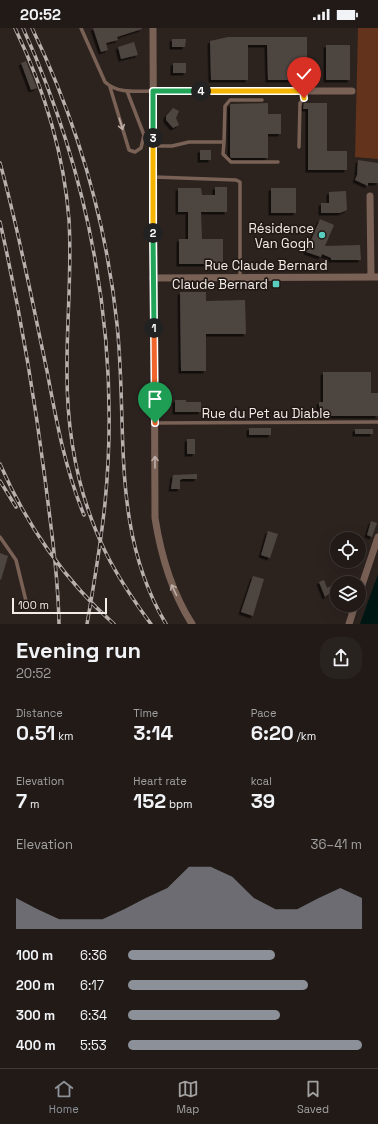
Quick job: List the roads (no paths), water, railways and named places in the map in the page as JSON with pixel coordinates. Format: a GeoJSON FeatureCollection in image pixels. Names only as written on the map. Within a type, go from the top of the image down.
{"type":"FeatureCollection","features":[{"type":"Feature","properties":{"kind":"street"},"geometry":{"type":"LineString","coordinates":[[153,28],[155,518],[159,545],[170,582],[192,624]]}},
{"type":"Feature","properties":{"kind":"street"},"geometry":{"type":"LineString","coordinates":[[153,91],[352,91]]}},
{"type":"Feature","properties":{"kind":"street"},"geometry":{"type":"LineString","coordinates":[[370,196],[374,277]]}},
{"type":"Feature","properties":{"kind":"street","name":"Rue Claude Bernard"},"geometry":{"type":"LineString","coordinates":[[153,278],[374,277]]}},
{"type":"Feature","properties":{"kind":"street"},"geometry":{"type":"LineString","coordinates":[[365,576],[378,537]]}},
{"type":"Feature","properties":{"kind":"street"},"geometry":{"type":"LineString","coordinates":[[349,624],[353,612]]}},
{"type":"Feature","properties":{"kind":"lane"},"geometry":{"type":"LineString","coordinates":[[81,28],[105,82],[110,87],[129,150],[135,152],[141,148],[144,135],[127,91]]}},
{"type":"Feature","properties":{"kind":"lane"},"geometry":{"type":"LineString","coordinates":[[110,87],[127,91],[153,91]]}},
{"type":"Feature","properties":{"kind":"lane"},"geometry":{"type":"LineString","coordinates":[[299,147],[300,103],[304,98],[303,91]]}},
{"type":"Feature","properties":{"kind":"lane"},"geometry":{"type":"LineString","coordinates":[[262,100],[230,100],[226,102],[223,154],[231,162],[278,162]]}},
{"type":"Feature","properties":{"kind":"lane"},"geometry":{"type":"LineString","coordinates":[[153,146],[172,146],[189,142],[224,142]]}},
{"type":"Feature","properties":{"kind":"lane"},"geometry":{"type":"LineString","coordinates":[[153,177],[236,180],[240,182],[240,278]]}},
{"type":"Feature","properties":{"kind":"lane","name":"Rue du Pet au Diable"},"geometry":{"type":"LineString","coordinates":[[155,423],[378,422]]}},
{"type":"Feature","properties":{"kind":"lane"},"geometry":{"type":"LineString","coordinates":[[0,536],[16,560],[26,601]]}},
{"type":"Feature","properties":{"kind":"water"},"geometry":{"type":"Polygon","coordinates":[[[378,574],[378,624],[360,624],[364,612],[366,612],[366,607],[378,574]]]}},
{"type":"Feature","properties":{"kind":"railway"},"geometry":{"type":"LineString","coordinates":[[15,28],[44,98],[63,170],[69,220],[70,256],[67,389],[76,465],[82,490],[99,538],[119,577],[151,624]]}},
{"type":"Feature","properties":{"kind":"railway"},"geometry":{"type":"LineString","coordinates":[[23,28],[46,84],[66,142],[83,200],[95,260],[104,320],[108,381],[109,442],[105,503],[87,624]]}},
{"type":"Feature","properties":{"kind":"railway"},"geometry":{"type":"LineString","coordinates":[[32,28],[63,100],[76,136],[88,173],[106,247],[117,324],[125,478],[129,515],[136,552],[148,588],[166,624]]}},
{"type":"Feature","properties":{"kind":"railway"},"geometry":{"type":"LineString","coordinates":[[0,163],[25,266],[66,462],[84,515]]}},
{"type":"Feature","properties":{"kind":"railway"},"geometry":{"type":"LineString","coordinates":[[0,222],[20,318],[36,414],[54,551],[59,624]]}},
{"type":"Feature","properties":{"kind":"railway"},"geometry":{"type":"LineString","coordinates":[[0,464],[22,508],[48,550],[79,589],[114,624]]}},
{"type":"Feature","properties":{"kind":"railway"},"geometry":{"type":"LineString","coordinates":[[0,481],[16,507]]}},
{"type":"Feature","properties":{"kind":"place","name":"Résidence Van Gogh"},"geometry":{"type":"Point","coordinates":[322,235]}},
{"type":"Feature","properties":{"kind":"place","name":"Claude Bernard"},"geometry":{"type":"Point","coordinates":[276,284]}}]}
